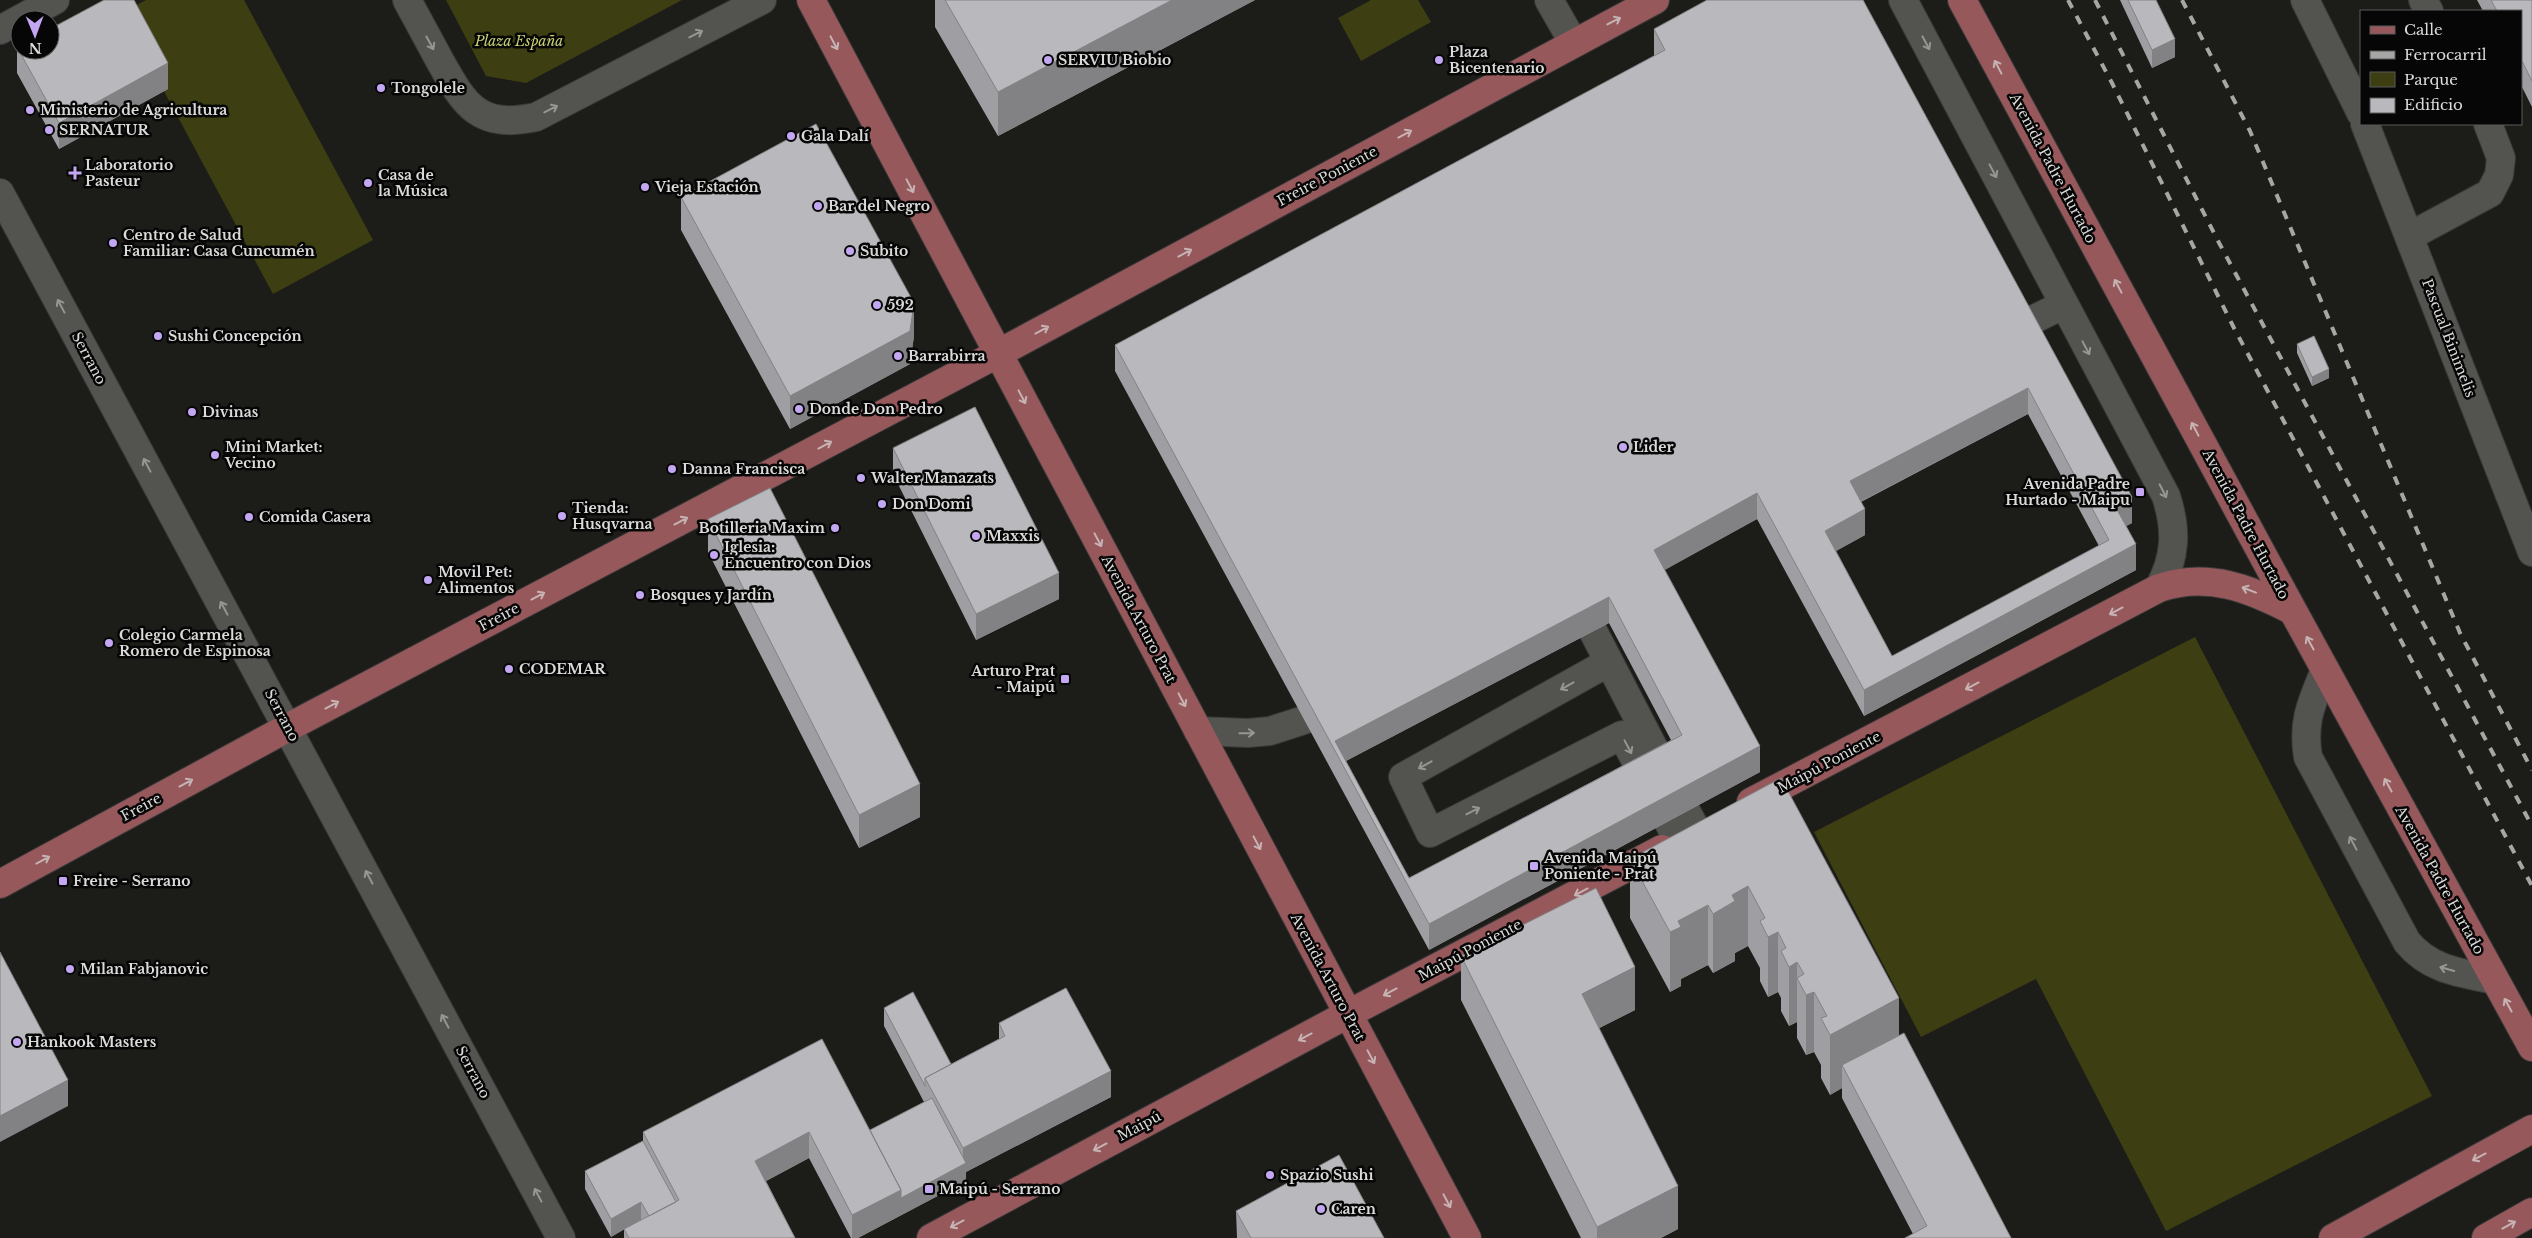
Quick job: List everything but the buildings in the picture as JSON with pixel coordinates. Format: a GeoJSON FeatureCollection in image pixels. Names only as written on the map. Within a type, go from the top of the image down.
{"type":"FeatureCollection","features":[{"type":"Feature","properties":{"kind":"main road","name":"Avenida Arturo Prat"},"geometry":{"type":"LineString","coordinates":[[811,0],[1467,1238]]}},
{"type":"Feature","properties":{"kind":"main road","name":"Freire Poniente"},"geometry":{"type":"LineString","coordinates":[[999,354],[1573,42],[1656,0]]}},
{"type":"Feature","properties":{"kind":"main road","name":"Avenida Padre Hurtado"},"geometry":{"type":"LineString","coordinates":[[1962,0],[2292,611],[2532,1047]]}},
{"type":"Feature","properties":{"kind":"main road","name":"Freire"},"geometry":{"type":"LineString","coordinates":[[0,884],[289,728],[999,354]]}},
{"type":"Feature","properties":{"kind":"main road","name":"Maipú Poniente"},"geometry":{"type":"LineString","coordinates":[[1348,1014],[1682,826],[1728,815],[2159,588],[2190,581],[2223,583],[2253,591],[2292,611]]}},
{"type":"Feature","properties":{"kind":"main road","name":"Maipú"},"geometry":{"type":"LineString","coordinates":[[931,1238],[1348,1014]]}},
{"type":"Feature","properties":{"kind":"main road"},"geometry":{"type":"LineString","coordinates":[[2333,1238],[2532,1129]]}},
{"type":"Feature","properties":{"kind":"main road"},"geometry":{"type":"LineString","coordinates":[[2486,1238],[2532,1212]]}},
{"type":"Feature","properties":{"kind":"street"},"geometry":{"type":"LineString","coordinates":[[0,30],[55,0]]}},
{"type":"Feature","properties":{"kind":"street"},"geometry":{"type":"LineString","coordinates":[[407,0],[460,97],[477,112],[502,120],[536,117],[762,0]]}},
{"type":"Feature","properties":{"kind":"street"},"geometry":{"type":"LineString","coordinates":[[1549,0],[1573,42]]}},
{"type":"Feature","properties":{"kind":"street"},"geometry":{"type":"LineString","coordinates":[[1903,0],[2063,305],[2166,496],[2175,535],[2168,572],[2159,588]]}},
{"type":"Feature","properties":{"kind":"street"},"geometry":{"type":"LineString","coordinates":[[2305,0],[2360,111]]}},
{"type":"Feature","properties":{"kind":"street","name":"Pascual Binimelis"},"geometry":{"type":"LineString","coordinates":[[2365,125],[2532,552]]}},
{"type":"Feature","properties":{"kind":"street"},"geometry":{"type":"LineString","coordinates":[[2410,236],[2490,194],[2499,175],[2501,158],[2488,125]]}},
{"type":"Feature","properties":{"kind":"street","name":"Serrano"},"geometry":{"type":"LineString","coordinates":[[0,193],[289,728],[561,1238]]}},
{"type":"Feature","properties":{"kind":"street"},"geometry":{"type":"LineString","coordinates":[[2024,324],[2063,305]]}},
{"type":"Feature","properties":{"kind":"street"},"geometry":{"type":"LineString","coordinates":[[1593,631],[1609,662],[1656,775],[1622,735],[1430,833],[1403,777],[1609,662]]}},
{"type":"Feature","properties":{"kind":"street"},"geometry":{"type":"LineString","coordinates":[[2325,670],[2307,714],[2305,728],[2308,757],[2407,942],[2423,959],[2434,965],[2495,980]]}},
{"type":"Feature","properties":{"kind":"street"},"geometry":{"type":"LineString","coordinates":[[1198,731],[1262,732],[1304,720]]}},
{"type":"Feature","properties":{"kind":"green space"},"geometry":{"type":"Polygon","coordinates":[[[146,0],[244,0],[373,240],[273,294],[122,13],[146,0]]]}},
{"type":"Feature","properties":{"kind":"green space","name":"Plaza España"},"geometry":{"type":"Polygon","coordinates":[[[446,0],[682,0],[526,83],[486,76],[446,0]]]}},
{"type":"Feature","properties":{"kind":"green space"},"geometry":{"type":"Polygon","coordinates":[[[1371,0],[1418,0],[1431,22],[1361,61],[1338,18],[1371,0]]]}},
{"type":"Feature","properties":{"kind":"green space"},"geometry":{"type":"Polygon","coordinates":[[[2195,637],[2432,1096],[2166,1231],[2036,979],[1921,1037],[1814,832],[2195,637]]]}},
{"type":"Feature","properties":{"kind":"railway"},"geometry":{"type":"LineString","coordinates":[[2068,0],[2112,83],[2234,328],[2532,886]]}},
{"type":"Feature","properties":{"kind":"railway"},"geometry":{"type":"LineString","coordinates":[[2095,0],[2217,239],[2532,826]]}},
{"type":"Feature","properties":{"kind":"railway"},"geometry":{"type":"LineString","coordinates":[[2182,0],[2250,131],[2460,633],[2532,770]]}},
{"type":"Feature","properties":{"kind":"place","name":"SERVIU Biobio"},"geometry":{"type":"Point","coordinates":[1048,60]}},
{"type":"Feature","properties":{"kind":"place","name":"Plaza Bicentenario"},"geometry":{"type":"Point","coordinates":[1439,60]}},
{"type":"Feature","properties":{"kind":"place","name":"Tongolele"},"geometry":{"type":"Point","coordinates":[381,88]}},
{"type":"Feature","properties":{"kind":"place","name":"Ministerio de Agricultura"},"geometry":{"type":"Point","coordinates":[30,110]}},
{"type":"Feature","properties":{"kind":"place","name":"SERNATUR"},"geometry":{"type":"Point","coordinates":[49,130]}},
{"type":"Feature","properties":{"kind":"place","name":"Gala Dalí"},"geometry":{"type":"Point","coordinates":[791,136]}},
{"type":"Feature","properties":{"kind":"place","name":"Laboratorio Pasteur"},"geometry":{"type":"Point","coordinates":[75,173]}},
{"type":"Feature","properties":{"kind":"place","name":"Casa de la Música"},"geometry":{"type":"Point","coordinates":[368,183]}},
{"type":"Feature","properties":{"kind":"place","name":"Vieja Estación"},"geometry":{"type":"Point","coordinates":[645,187]}},
{"type":"Feature","properties":{"kind":"place","name":"Bar del Negro"},"geometry":{"type":"Point","coordinates":[818,206]}},
{"type":"Feature","properties":{"kind":"place","name":"Centro de Salud Familiar: Casa Cuncumén"},"geometry":{"type":"Point","coordinates":[113,243]}},
{"type":"Feature","properties":{"kind":"place","name":"Subito"},"geometry":{"type":"Point","coordinates":[850,251]}},
{"type":"Feature","properties":{"kind":"place","name":"592"},"geometry":{"type":"Point","coordinates":[877,305]}},
{"type":"Feature","properties":{"kind":"place","name":"Sushi Concepción"},"geometry":{"type":"Point","coordinates":[158,336]}},
{"type":"Feature","properties":{"kind":"place","name":"Barrabirra"},"geometry":{"type":"Point","coordinates":[898,356]}},
{"type":"Feature","properties":{"kind":"place","name":"Donde Don Pedro"},"geometry":{"type":"Point","coordinates":[799,409]}},
{"type":"Feature","properties":{"kind":"place","name":"Divinas"},"geometry":{"type":"Point","coordinates":[192,412]}},
{"type":"Feature","properties":{"kind":"place","name":"Lider"},"geometry":{"type":"Point","coordinates":[1623,447]}},
{"type":"Feature","properties":{"kind":"place","name":"Mini Market: Vecino"},"geometry":{"type":"Point","coordinates":[215,455]}},
{"type":"Feature","properties":{"kind":"place","name":"Danna Francisca"},"geometry":{"type":"Point","coordinates":[672,469]}},
{"type":"Feature","properties":{"kind":"place","name":"Walter Manazats"},"geometry":{"type":"Point","coordinates":[861,478]}},
{"type":"Feature","properties":{"kind":"place","name":"Avenida Padre Hurtado - Maipu"},"geometry":{"type":"Point","coordinates":[2140,492]}},
{"type":"Feature","properties":{"kind":"place","name":"Don Domi"},"geometry":{"type":"Point","coordinates":[882,504]}},
{"type":"Feature","properties":{"kind":"place","name":"Tienda: Husqvarna"},"geometry":{"type":"Point","coordinates":[562,516]}},
{"type":"Feature","properties":{"kind":"place","name":"Comida Casera"},"geometry":{"type":"Point","coordinates":[249,517]}},
{"type":"Feature","properties":{"kind":"place","name":"Botilleria Maxim"},"geometry":{"type":"Point","coordinates":[835,528]}},
{"type":"Feature","properties":{"kind":"place","name":"Maxxis"},"geometry":{"type":"Point","coordinates":[976,536]}},
{"type":"Feature","properties":{"kind":"place","name":"Iglesia: Encuentro con Dios"},"geometry":{"type":"Point","coordinates":[714,555]}},
{"type":"Feature","properties":{"kind":"place","name":"Movil Pet: Alimentos"},"geometry":{"type":"Point","coordinates":[428,580]}},
{"type":"Feature","properties":{"kind":"place","name":"Bosques y Jardín"},"geometry":{"type":"Point","coordinates":[640,595]}},
{"type":"Feature","properties":{"kind":"place","name":"Colegio Carmela Romero de Espinosa"},"geometry":{"type":"Point","coordinates":[109,643]}},
{"type":"Feature","properties":{"kind":"place","name":"CODEMAR"},"geometry":{"type":"Point","coordinates":[509,669]}},
{"type":"Feature","properties":{"kind":"place","name":"Arturo Prat - Maipú"},"geometry":{"type":"Point","coordinates":[1065,679]}},
{"type":"Feature","properties":{"kind":"place","name":"Avenida Maipú Poniente - Prat"},"geometry":{"type":"Point","coordinates":[1534,866]}},
{"type":"Feature","properties":{"kind":"place","name":"Freire - Serrano"},"geometry":{"type":"Point","coordinates":[63,881]}},
{"type":"Feature","properties":{"kind":"place","name":"Milan Fabjanovic"},"geometry":{"type":"Point","coordinates":[70,969]}},
{"type":"Feature","properties":{"kind":"place","name":"Hankook Masters"},"geometry":{"type":"Point","coordinates":[17,1042]}},
{"type":"Feature","properties":{"kind":"place","name":"Spazio Sushi"},"geometry":{"type":"Point","coordinates":[1270,1175]}},
{"type":"Feature","properties":{"kind":"place","name":"Maipú - Serrano"},"geometry":{"type":"Point","coordinates":[929,1189]}},
{"type":"Feature","properties":{"kind":"place","name":"Caren"},"geometry":{"type":"Point","coordinates":[1321,1209]}}]}
